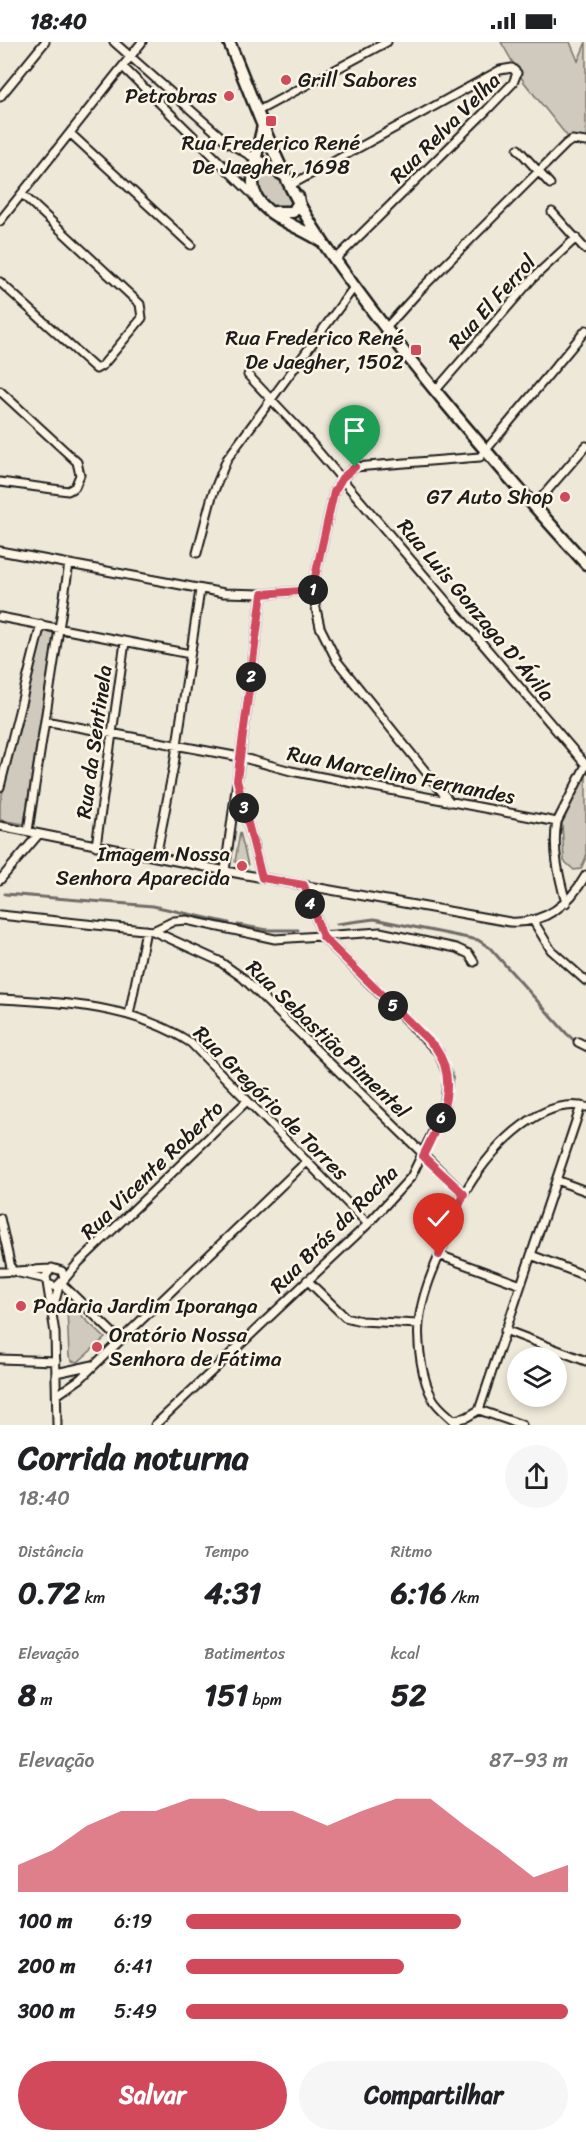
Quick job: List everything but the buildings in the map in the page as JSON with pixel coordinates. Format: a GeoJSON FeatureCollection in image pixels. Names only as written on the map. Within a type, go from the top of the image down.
{"type":"FeatureCollection","features":[{"type":"Feature","properties":{"kind":"main road"},"geometry":{"type":"LineString","coordinates":[[229,42],[288,180],[323,243],[386,328],[436,390],[586,564]]}},
{"type":"Feature","properties":{"kind":"main road"},"geometry":{"type":"LineString","coordinates":[[263,126],[252,185],[256,199],[272,212],[323,243]]}},
{"type":"Feature","properties":{"kind":"main road"},"geometry":{"type":"LineString","coordinates":[[256,159],[288,180]]}},
{"type":"Feature","properties":{"kind":"main road"},"geometry":{"type":"LineString","coordinates":[[272,212],[293,212],[299,202],[298,197]]}},
{"type":"Feature","properties":{"kind":"street"},"geometry":{"type":"LineString","coordinates":[[0,98],[45,42]]}},
{"type":"Feature","properties":{"kind":"street"},"geometry":{"type":"LineString","coordinates":[[114,42],[227,142],[256,159]]}},
{"type":"Feature","properties":{"kind":"street"},"geometry":{"type":"LineString","coordinates":[[0,221],[142,42]]}},
{"type":"Feature","properties":{"kind":"street"},"geometry":{"type":"LineString","coordinates":[[258,111],[387,42]]}},
{"type":"Feature","properties":{"kind":"street"},"geometry":{"type":"LineString","coordinates":[[123,67],[256,199]]}},
{"type":"Feature","properties":{"kind":"street","name":"Rua Relva Velha"},"geometry":{"type":"LineString","coordinates":[[288,180],[500,70],[512,68],[517,73],[513,83],[336,259]]}},
{"type":"Feature","properties":{"kind":"street"},"geometry":{"type":"LineString","coordinates":[[71,134],[191,245]]}},
{"type":"Feature","properties":{"kind":"street"},"geometry":{"type":"LineString","coordinates":[[386,328],[538,171],[572,140],[586,142]]}},
{"type":"Feature","properties":{"kind":"street"},"geometry":{"type":"LineString","coordinates":[[518,149],[550,184]]}},
{"type":"Feature","properties":{"kind":"street"},"geometry":{"type":"LineString","coordinates":[[0,282],[96,369],[103,365],[142,318],[140,304],[22,194]]}},
{"type":"Feature","properties":{"kind":"street"},"geometry":{"type":"LineString","coordinates":[[552,212],[586,250]]}},
{"type":"Feature","properties":{"kind":"street","name":"Rua El Ferrol"},"geometry":{"type":"LineString","coordinates":[[436,390],[532,279],[576,238]]}},
{"type":"Feature","properties":{"kind":"street"},"geometry":{"type":"LineString","coordinates":[[197,554],[212,495],[224,466],[355,286]]}},
{"type":"Feature","properties":{"kind":"street"},"geometry":{"type":"LineString","coordinates":[[450,802],[337,661],[320,627],[312,590],[334,492],[342,478],[355,467],[363,465],[476,459],[586,330]]}},
{"type":"Feature","properties":{"kind":"street","name":"Rua Luis Gonzaga D'Ávila"},"geometry":{"type":"LineString","coordinates":[[248,375],[272,398],[342,478],[586,765]]}},
{"type":"Feature","properties":{"kind":"street"},"geometry":{"type":"LineString","coordinates":[[0,391],[76,462],[80,475],[75,487],[68,491],[0,482]]}},
{"type":"Feature","properties":{"kind":"street"},"geometry":{"type":"LineString","coordinates":[[534,506],[586,446]]}},
{"type":"Feature","properties":{"kind":"street"},"geometry":{"type":"LineString","coordinates":[[0,551],[200,590],[262,594],[312,590]]}},
{"type":"Feature","properties":{"kind":"street"},"geometry":{"type":"LineString","coordinates":[[28,831],[69,564]]}},
{"type":"Feature","properties":{"kind":"street"},"geometry":{"type":"LineString","coordinates":[[156,857],[177,744],[200,590]]}},
{"type":"Feature","properties":{"kind":"street"},"geometry":{"type":"LineString","coordinates":[[225,871],[262,594]]}},
{"type":"Feature","properties":{"kind":"street"},"geometry":{"type":"LineString","coordinates":[[0,617],[190,654]]}},
{"type":"Feature","properties":{"kind":"street"},"geometry":{"type":"LineString","coordinates":[[0,787],[40,624]]}},
{"type":"Feature","properties":{"kind":"street","name":"Rua da Sentinela"},"geometry":{"type":"LineString","coordinates":[[96,846],[125,642]]}},
{"type":"Feature","properties":{"kind":"street","name":"Rua Marcelino Fernandes"},"geometry":{"type":"LineString","coordinates":[[45,721],[177,744],[240,757],[291,771],[557,822]]}},
{"type":"Feature","properties":{"kind":"street"},"geometry":{"type":"LineString","coordinates":[[566,903],[557,861],[557,822],[586,765]]}},
{"type":"Feature","properties":{"kind":"street"},"geometry":{"type":"LineString","coordinates":[[237,780],[262,878]]}},
{"type":"Feature","properties":{"kind":"street"},"geometry":{"type":"LineString","coordinates":[[0,825],[225,871],[502,921],[534,922],[566,903],[586,875]]}},
{"type":"Feature","properties":{"kind":"street"},"geometry":{"type":"LineString","coordinates":[[0,880],[39,834]]}},
{"type":"Feature","properties":{"kind":"street","name":"Rua Brás da Rocha"},"geometry":{"type":"LineString","coordinates":[[155,1425],[398,1193],[423,1156],[447,1099],[448,1077],[444,1060],[435,1047],[323,937],[304,885]]}},
{"type":"Feature","properties":{"kind":"street"},"geometry":{"type":"LineString","coordinates":[[0,915],[149,931],[174,921],[186,920],[268,938],[323,937],[361,931],[380,932],[456,948],[469,954],[474,962]]}},
{"type":"Feature","properties":{"kind":"street"},"geometry":{"type":"LineString","coordinates":[[534,922],[551,950],[586,981]]}},
{"type":"Feature","properties":{"kind":"street"},"geometry":{"type":"LineString","coordinates":[[129,1015],[149,931]]}},
{"type":"Feature","properties":{"kind":"street","name":"Rua Sebastião Pimentel"},"geometry":{"type":"LineString","coordinates":[[149,931],[210,957],[243,978],[464,1194]]}},
{"type":"Feature","properties":{"kind":"street","name":"Rua Gregório de Torres"},"geometry":{"type":"LineString","coordinates":[[0,999],[72,1005],[129,1015],[163,1026],[190,1042],[368,1224]]}},
{"type":"Feature","properties":{"kind":"street"},"geometry":{"type":"LineString","coordinates":[[578,1042],[586,1046]]}},
{"type":"Feature","properties":{"kind":"street","name":"Rua Vicente Roberto"},"geometry":{"type":"LineString","coordinates":[[61,1284],[79,1262],[247,1101]]}},
{"type":"Feature","properties":{"kind":"street"},"geometry":{"type":"LineString","coordinates":[[558,1106],[584,1106],[556,1180],[479,1410],[456,1423],[440,1407],[430,1390],[418,1324],[426,1291],[464,1194],[492,1157],[526,1122],[558,1106]]}},
{"type":"Feature","properties":{"kind":"street"},"geometry":{"type":"LineString","coordinates":[[57,1395],[80,1379],[307,1161]]}},
{"type":"Feature","properties":{"kind":"street"},"geometry":{"type":"LineString","coordinates":[[556,1180],[586,1191]]}},
{"type":"Feature","properties":{"kind":"street"},"geometry":{"type":"LineString","coordinates":[[0,1218],[14,1272]]}},
{"type":"Feature","properties":{"kind":"street"},"geometry":{"type":"LineString","coordinates":[[439,1255],[520,1285]]}},
{"type":"Feature","properties":{"kind":"street"},"geometry":{"type":"LineString","coordinates":[[531,1255],[586,1276]]}},
{"type":"Feature","properties":{"kind":"street","name":"Rua Vicente Roberto"},"geometry":{"type":"LineString","coordinates":[[14,1272],[60,1270],[79,1262]]}},
{"type":"Feature","properties":{"kind":"street"},"geometry":{"type":"LineString","coordinates":[[50,1269],[47,1281],[53,1309],[57,1425]]}},
{"type":"Feature","properties":{"kind":"street"},"geometry":{"type":"LineString","coordinates":[[53,1309],[63,1274],[60,1270]]}},
{"type":"Feature","properties":{"kind":"street"},"geometry":{"type":"LineString","coordinates":[[0,1272],[14,1272],[61,1284],[120,1340]]}},
{"type":"Feature","properties":{"kind":"street"},"geometry":{"type":"LineString","coordinates":[[307,1280],[345,1317],[361,1321],[418,1324]]}},
{"type":"Feature","properties":{"kind":"street"},"geometry":{"type":"LineString","coordinates":[[505,1330],[586,1361]]}},
{"type":"Feature","properties":{"kind":"street"},"geometry":{"type":"LineString","coordinates":[[0,1359],[56,1361]]}},
{"type":"Feature","properties":{"kind":"street"},"geometry":{"type":"LineString","coordinates":[[56,1372],[93,1365]]}},
{"type":"Feature","properties":{"kind":"street"},"geometry":{"type":"LineString","coordinates":[[479,1410],[522,1425]]}},
{"type":"Feature","properties":{"kind":"shaded area"},"geometry":{"type":"Polygon","coordinates":[[[501,42],[570,42],[578,61],[586,42],[586,139],[567,136],[524,82],[501,42]]]}},
{"type":"Feature","properties":{"kind":"shaded area"},"geometry":{"type":"Polygon","coordinates":[[[257,157],[276,164],[327,241],[257,198],[257,157]]]}},
{"type":"Feature","properties":{"kind":"shaded area"},"geometry":{"type":"Polygon","coordinates":[[[41,631],[54,633],[24,824],[0,820],[0,802],[23,716],[41,631]]]}},
{"type":"Feature","properties":{"kind":"shaded area"},"geometry":{"type":"Polygon","coordinates":[[[586,774],[586,857],[581,869],[574,870],[564,861],[562,823],[586,774]]]}},
{"type":"Feature","properties":{"kind":"shaded area"},"geometry":{"type":"Polygon","coordinates":[[[240,832],[248,865],[235,862],[240,832]]]}},
{"type":"Feature","properties":{"kind":"shaded area"},"geometry":{"type":"Polygon","coordinates":[[[70,1305],[105,1338],[78,1362],[72,1361],[69,1356],[67,1308],[70,1305]]]}},
{"type":"Feature","properties":{"kind":"waterway"},"geometry":{"type":"LineString","coordinates":[[5,894],[153,906],[229,923]]}},
{"type":"Feature","properties":{"kind":"waterway"},"geometry":{"type":"LineString","coordinates":[[337,924],[374,919],[478,940],[490,948],[567,1034],[586,1051]]}},
{"type":"Feature","properties":{"kind":"waterway"},"geometry":{"type":"LineString","coordinates":[[238,925],[268,930],[298,930]]}},
{"type":"Feature","properties":{"kind":"place","name":"Grill Sabores"},"geometry":{"type":"Point","coordinates":[286,80]}},
{"type":"Feature","properties":{"kind":"place","name":"Petrobras"},"geometry":{"type":"Point","coordinates":[229,96]}},
{"type":"Feature","properties":{"kind":"place","name":"Rua Frederico René De Jaegher, 1698"},"geometry":{"type":"Point","coordinates":[271,121]}},
{"type":"Feature","properties":{"kind":"place","name":"Rua Frederico René De Jaegher, 1502"},"geometry":{"type":"Point","coordinates":[416,350]}},
{"type":"Feature","properties":{"kind":"place","name":"G7 Auto Shop"},"geometry":{"type":"Point","coordinates":[565,497]}},
{"type":"Feature","properties":{"kind":"place","name":"Imagem Nossa Senhora Aparecida"},"geometry":{"type":"Point","coordinates":[242,866]}},
{"type":"Feature","properties":{"kind":"place","name":"Padaria Jardim Iporanga"},"geometry":{"type":"Point","coordinates":[21,1306]}},
{"type":"Feature","properties":{"kind":"place","name":"Oratório Nossa Senhora de Fátima"},"geometry":{"type":"Point","coordinates":[97,1347]}},
{"type":"Feature","properties":{"kind":"route"},"geometry":{"type":"LineString","coordinates":[[355,467],[342,478],[334,492],[312,590],[262,594],[237,780],[262,878],[304,885],[323,937],[435,1047],[444,1060],[448,1077],[447,1099],[423,1156],[464,1194],[439,1255]]}}]}
